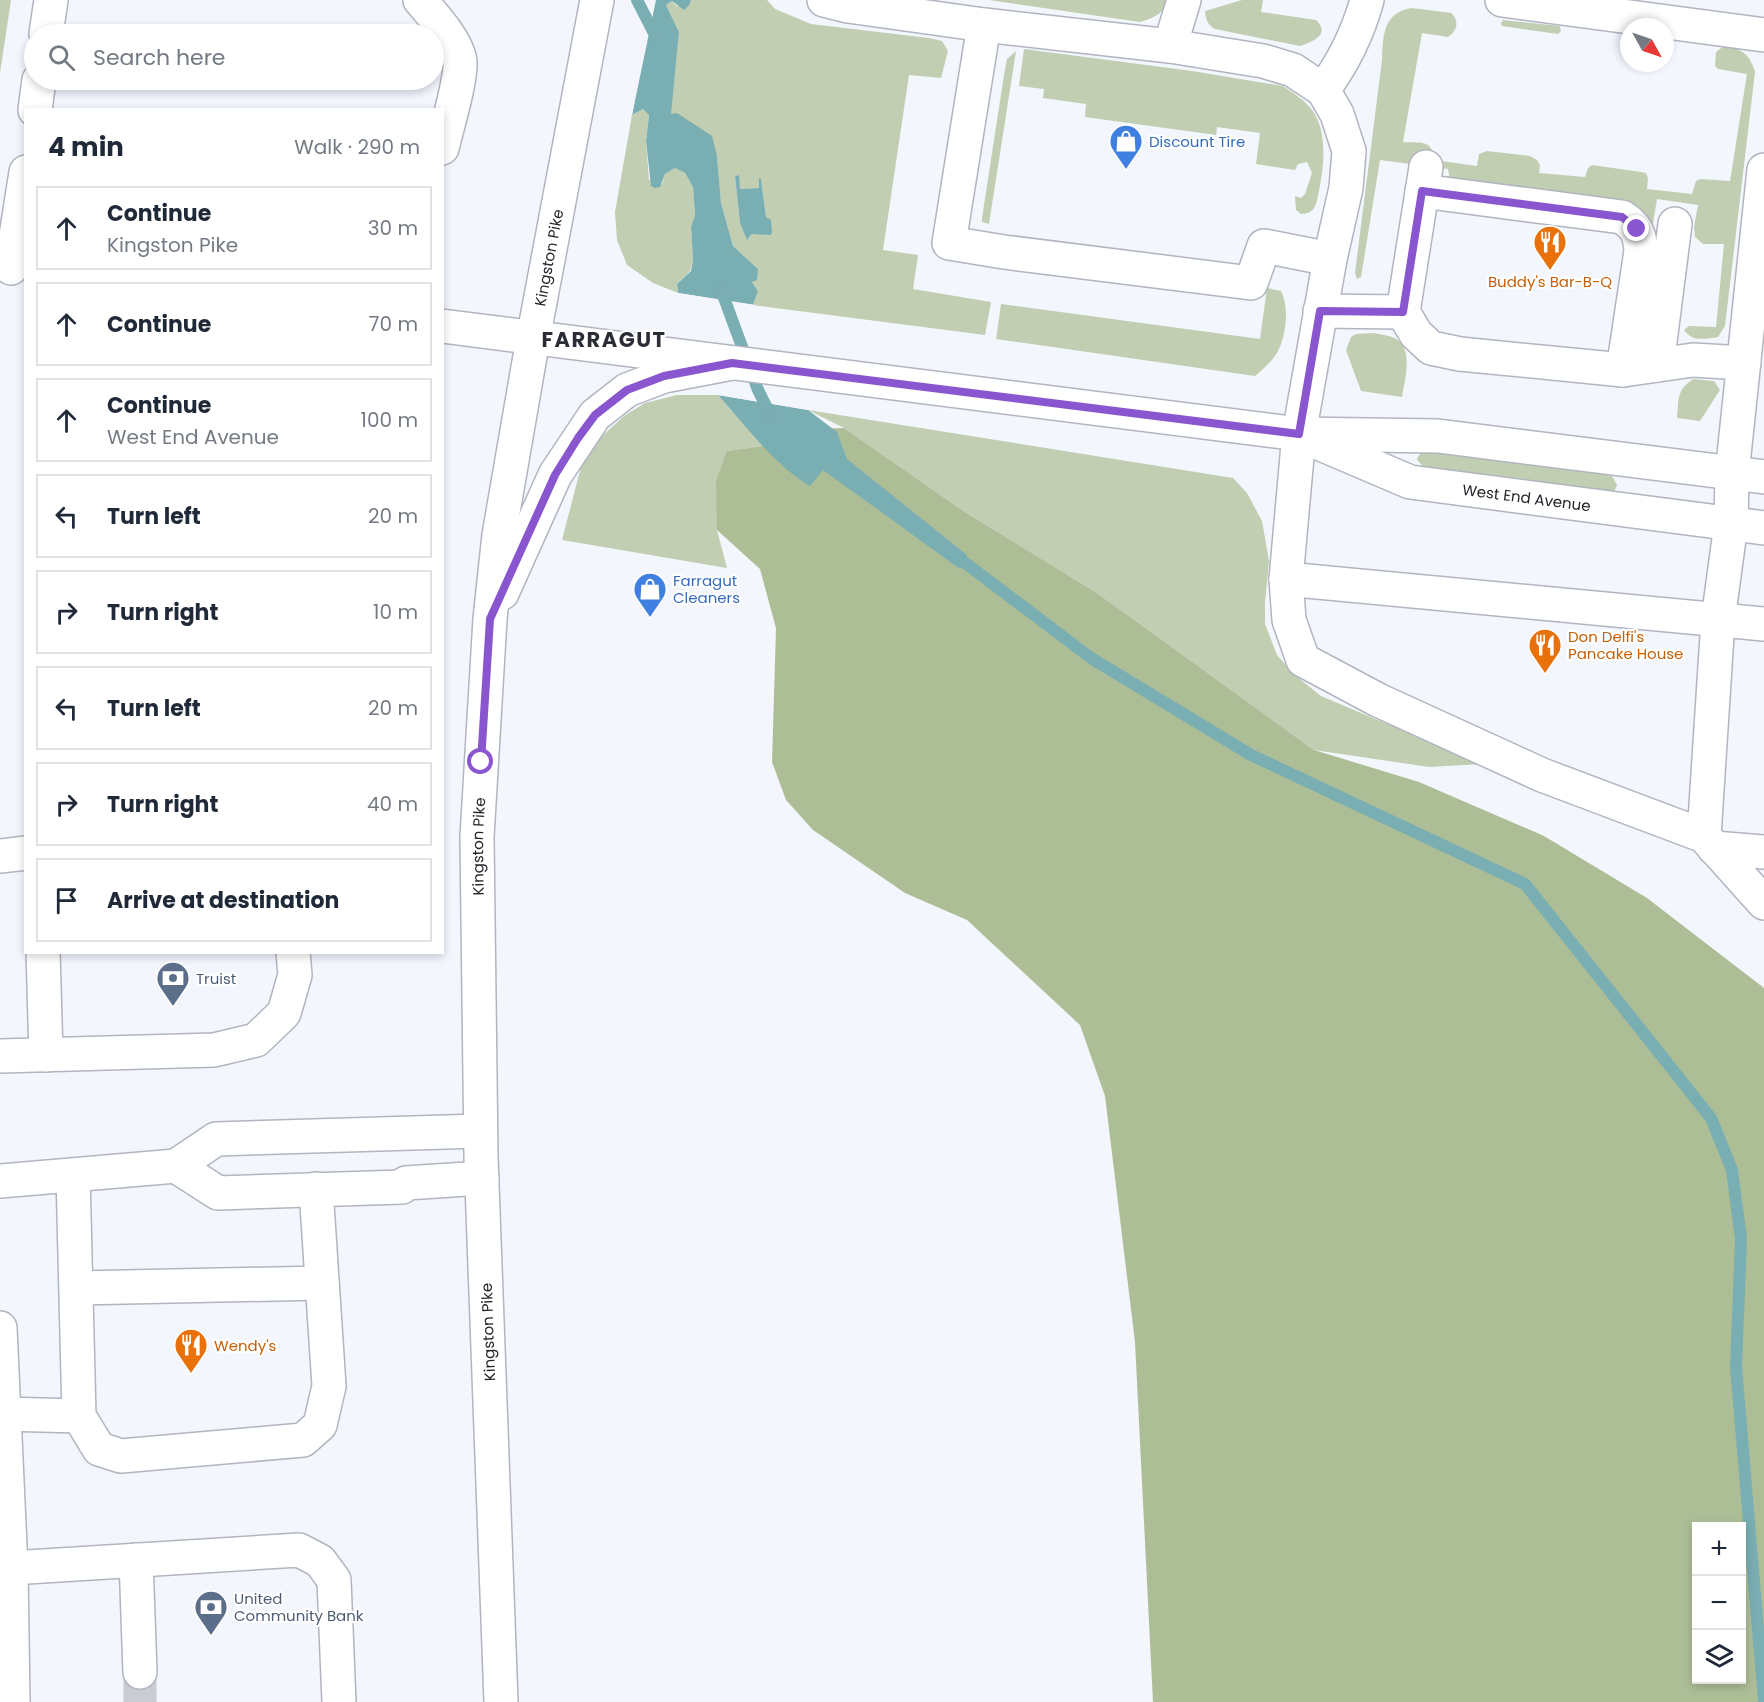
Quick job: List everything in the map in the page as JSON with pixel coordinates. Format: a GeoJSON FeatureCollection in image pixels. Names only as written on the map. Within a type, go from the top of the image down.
{"type":"FeatureCollection","features":[{"type":"Feature","properties":{"kind":"street"},"geometry":{"type":"LineString","coordinates":[[47,24],[51,0]]}},
{"type":"Feature","properties":{"kind":"street"},"geometry":{"type":"LineString","coordinates":[[420,0],[440,24]]}},
{"type":"Feature","properties":{"kind":"street","name":"Kingston Pike"},"geometry":{"type":"LineString","coordinates":[[501,1702],[480,1131],[477,837],[490,619],[499,535],[533,339],[597,0]]}},
{"type":"Feature","properties":{"kind":"street"},"geometry":{"type":"LineString","coordinates":[[824,0],[848,6],[984,25],[1170,46],[1263,61],[1293,70],[1323,90],[1337,114],[1349,151],[1346,188],[1320,311],[1299,434],[1286,579],[1289,620],[1303,660],[1378,700],[1542,775],[1709,842],[1764,852]]}},
{"type":"Feature","properties":{"kind":"street"},"geometry":{"type":"LineString","coordinates":[[1170,46],[1184,0]]}},
{"type":"Feature","properties":{"kind":"street"},"geometry":{"type":"LineString","coordinates":[[1323,90],[1348,51],[1367,0]]}},
{"type":"Feature","properties":{"kind":"street"},"geometry":{"type":"LineString","coordinates":[[1502,0],[1764,35]]}},
{"type":"Feature","properties":{"kind":"street"},"geometry":{"type":"LineString","coordinates":[[984,25],[949,243],[1251,283],[1264,246],[1330,259]]}},
{"type":"Feature","properties":{"kind":"street"},"geometry":{"type":"LineString","coordinates":[[444,29],[460,60],[444,139]]}},
{"type":"Feature","properties":{"kind":"street"},"geometry":{"type":"LineString","coordinates":[[35,108],[38,90]]}},
{"type":"Feature","properties":{"kind":"street"},"geometry":{"type":"LineString","coordinates":[[1764,171],[1732,474],[1731,524],[1718,620],[1709,842],[1764,903]]}},
{"type":"Feature","properties":{"kind":"street"},"geometry":{"type":"LineString","coordinates":[[1623,370],[1641,251],[1637,229],[1622,217],[1424,179],[1403,312],[1416,334],[1431,348],[1460,354],[1623,370],[1693,360],[1744,363]]}},
{"type":"Feature","properties":{"kind":"street"},"geometry":{"type":"LineString","coordinates":[[12,268],[24,186]]}},
{"type":"Feature","properties":{"kind":"street"},"geometry":{"type":"LineString","coordinates":[[1657,365],[1675,224]]}},
{"type":"Feature","properties":{"kind":"street"},"geometry":{"type":"LineString","coordinates":[[1320,311],[1403,312]]}},
{"type":"Feature","properties":{"kind":"street","name":"West End Avenue"},"geometry":{"type":"LineString","coordinates":[[444,326],[720,363],[1299,434],[1438,436],[1764,477]]}},
{"type":"Feature","properties":{"kind":"street"},"geometry":{"type":"LineString","coordinates":[[490,619],[555,475],[595,415],[627,390],[664,376],[720,363]]}},
{"type":"Feature","properties":{"kind":"street","name":"West End Avenue"},"geometry":{"type":"LineString","coordinates":[[1299,434],[1410,482],[1764,528]]}},
{"type":"Feature","properties":{"kind":"street"},"geometry":{"type":"LineString","coordinates":[[1286,579],[1764,624]]}},
{"type":"Feature","properties":{"kind":"street"},"geometry":{"type":"LineString","coordinates":[[0,856],[24,853]]}},
{"type":"Feature","properties":{"kind":"street"},"geometry":{"type":"LineString","coordinates":[[43,954],[46,1055]]}},
{"type":"Feature","properties":{"kind":"street"},"geometry":{"type":"LineString","coordinates":[[0,1056],[214,1050],[256,1040],[284,1013],[295,975],[293,954]]}},
{"type":"Feature","properties":{"kind":"street"},"geometry":{"type":"LineString","coordinates":[[0,1181],[176,1166],[216,1139],[480,1131]]}},
{"type":"Feature","properties":{"kind":"street"},"geometry":{"type":"LineString","coordinates":[[176,1166],[218,1193],[402,1187],[406,1183],[482,1178]]}},
{"type":"Feature","properties":{"kind":"street"},"geometry":{"type":"LineString","coordinates":[[73,1174],[79,1416],[99,1449],[122,1456],[303,1440],[320,1425],[329,1386],[316,1189]]}},
{"type":"Feature","properties":{"kind":"street"},"geometry":{"type":"LineString","coordinates":[[77,1288],[322,1283]]}},
{"type":"Feature","properties":{"kind":"street"},"geometry":{"type":"LineString","coordinates":[[0,1328],[13,1702]]}},
{"type":"Feature","properties":{"kind":"street"},"geometry":{"type":"LineString","coordinates":[[4,1414],[79,1416]]}},
{"type":"Feature","properties":{"kind":"street"},"geometry":{"type":"LineString","coordinates":[[7,1580],[136,1560],[299,1550],[320,1561],[334,1580],[339,1702]]}},
{"type":"Feature","properties":{"kind":"street"},"geometry":{"type":"LineString","coordinates":[[136,1560],[140,1672]]}},
{"type":"Feature","properties":{"kind":"green space"},"geometry":{"type":"Polygon","coordinates":[[[0,0],[11,0],[0,73],[0,0]]]}},
{"type":"Feature","properties":{"kind":"green space"},"geometry":{"type":"Polygon","coordinates":[[[691,0],[767,0],[775,9],[811,24],[942,41],[948,51],[941,78],[909,75],[883,250],[918,255],[913,289],[991,302],[985,335],[753,305],[758,291],[752,282],[758,269],[733,246],[721,203],[717,156],[670,114],[679,32],[666,5],[672,1],[677,6],[690,4],[691,0]],[[738,175],[735,176],[740,223],[748,239],[766,217],[761,179],[759,188],[740,189],[738,175]]]}},
{"type":"Feature","properties":{"kind":"green space"},"geometry":{"type":"Polygon","coordinates":[[[989,0],[1168,0],[1161,12],[1140,22],[989,0]]]}},
{"type":"Feature","properties":{"kind":"green space"},"geometry":{"type":"Polygon","coordinates":[[[1242,0],[1263,0],[1261,12],[1316,20],[1322,29],[1321,33],[1315,40],[1300,46],[1215,29],[1206,19],[1205,11],[1242,0]]]}},
{"type":"Feature","properties":{"kind":"green space"},"geometry":{"type":"Polygon","coordinates":[[[1412,8],[1451,13],[1456,19],[1454,32],[1448,37],[1422,33],[1403,142],[1428,145],[1434,160],[1477,166],[1479,154],[1487,151],[1530,156],[1540,165],[1539,173],[1585,177],[1588,168],[1592,165],[1646,173],[1647,189],[1692,194],[1696,181],[1701,179],[1730,181],[1747,74],[1718,69],[1715,66],[1716,52],[1724,46],[1736,49],[1748,57],[1755,72],[1725,326],[1718,337],[1695,338],[1684,330],[1689,326],[1716,327],[1724,244],[1703,244],[1695,237],[1694,227],[1698,205],[1657,199],[1652,229],[1450,180],[1448,169],[1380,160],[1361,277],[1357,279],[1355,273],[1384,34],[1386,26],[1395,14],[1412,8]]]}},
{"type":"Feature","properties":{"kind":"green space"},"geometry":{"type":"Polygon","coordinates":[[[1503,20],[1560,26],[1561,31],[1558,34],[1502,26],[1503,20]]]}},
{"type":"Feature","properties":{"kind":"green space"},"geometry":{"type":"Polygon","coordinates":[[[1024,49],[1192,71],[1283,86],[1309,106],[1321,128],[1323,160],[1314,208],[1302,214],[1296,210],[1295,196],[1301,198],[1305,194],[1312,173],[1307,162],[1298,164],[1295,170],[1256,164],[1260,133],[1217,127],[1216,135],[1085,117],[1086,104],[1043,98],[1044,89],[1019,86],[1024,49]]]}},
{"type":"Feature","properties":{"kind":"green space"},"geometry":{"type":"Polygon","coordinates":[[[1016,51],[989,224],[982,222],[982,218],[1004,75],[1007,59],[1016,51]]]}},
{"type":"Feature","properties":{"kind":"green space"},"geometry":{"type":"Polygon","coordinates":[[[643,109],[649,114],[646,141],[649,180],[662,184],[665,174],[675,168],[685,173],[693,187],[695,215],[691,227],[693,260],[690,271],[677,284],[678,293],[653,283],[627,265],[617,240],[615,212],[632,115],[643,109]]]}},
{"type":"Feature","properties":{"kind":"green space"},"geometry":{"type":"Polygon","coordinates":[[[1267,288],[1281,291],[1284,298],[1286,324],[1275,356],[1255,376],[996,339],[1001,304],[1260,339],[1267,288]]]}},
{"type":"Feature","properties":{"kind":"green space"},"geometry":{"type":"Polygon","coordinates":[[[1373,333],[1392,337],[1404,347],[1407,363],[1402,397],[1361,391],[1346,350],[1351,337],[1356,334],[1373,333]]]}},
{"type":"Feature","properties":{"kind":"green space"},"geometry":{"type":"Polygon","coordinates":[[[1693,379],[1714,381],[1720,390],[1700,421],[1677,418],[1681,392],[1693,379]]]}},
{"type":"Feature","properties":{"kind":"green space"},"geometry":{"type":"Polygon","coordinates":[[[677,395],[718,395],[763,446],[727,451],[717,530],[727,568],[562,540],[582,463],[602,436],[624,416],[645,403],[677,395]]]}},
{"type":"Feature","properties":{"kind":"green space"},"geometry":{"type":"Polygon","coordinates":[[[808,410],[1233,478],[1247,493],[1262,521],[1269,561],[1265,624],[1277,655],[1296,676],[1321,696],[1482,764],[1429,767],[1314,750],[1097,593],[965,512],[844,428],[808,410]]]}},
{"type":"Feature","properties":{"kind":"green space"},"geometry":{"type":"Polygon","coordinates":[[[844,428],[965,512],[1097,593],[1314,750],[1419,782],[1544,836],[1647,898],[1764,988],[1764,1702],[1153,1702],[1135,1342],[1105,1096],[1080,1025],[967,920],[905,893],[813,830],[786,800],[772,762],[776,628],[760,569],[717,530],[716,481],[727,451],[763,446],[813,429],[844,428]]]}},
{"type":"Feature","properties":{"kind":"green space"},"geometry":{"type":"Polygon","coordinates":[[[1431,450],[1594,472],[1612,476],[1617,485],[1614,492],[1535,485],[1424,467],[1417,460],[1422,453],[1431,450]]]}},
{"type":"Feature","properties":{"kind":"water"},"geometry":{"type":"Polygon","coordinates":[[[656,0],[691,0],[684,10],[672,1],[666,5],[679,32],[671,114],[677,113],[712,136],[717,156],[721,203],[733,246],[758,269],[757,280],[752,282],[758,291],[753,305],[678,293],[677,284],[691,271],[693,260],[691,227],[695,215],[693,187],[685,173],[675,168],[665,174],[660,187],[651,186],[646,141],[649,115],[643,109],[632,115],[656,0]]]}},
{"type":"Feature","properties":{"kind":"water"},"geometry":{"type":"Polygon","coordinates":[[[739,175],[740,189],[759,188],[759,178],[761,179],[766,217],[771,220],[772,233],[770,235],[752,234],[747,240],[740,223],[735,176],[739,175]]]}},
{"type":"Feature","properties":{"kind":"water"},"geometry":{"type":"Polygon","coordinates":[[[718,395],[808,410],[837,432],[847,459],[967,555],[960,569],[823,470],[810,486],[797,477],[761,444],[718,395]]]}},
{"type":"Feature","properties":{"kind":"pier"},"geometry":{"type":"Polygon","coordinates":[[[653,0],[632,115],[629,113],[653,0]]]}},
{"type":"Feature","properties":{"kind":"pier"},"geometry":{"type":"Polygon","coordinates":[[[675,292],[756,305],[753,308],[678,296],[675,292]]]}},
{"type":"Feature","properties":{"kind":"pier"},"geometry":{"type":"Polygon","coordinates":[[[718,392],[807,407],[808,410],[718,395],[718,392]]]}},
{"type":"Feature","properties":{"kind":"waterway"},"geometry":{"type":"LineString","coordinates":[[637,0],[657,39]]}},
{"type":"Feature","properties":{"kind":"waterway"},"geometry":{"type":"LineString","coordinates":[[720,287],[758,390],[771,416]]}},
{"type":"Feature","properties":{"kind":"waterway"},"geometry":{"type":"LineString","coordinates":[[952,553],[1091,658],[1251,755],[1525,884],[1711,1118],[1732,1170],[1741,1239],[1736,1367],[1764,1702]]}},
{"type":"Feature","properties":{"kind":"tunnel"},"geometry":{"type":"LineString","coordinates":[[140,1672],[140,1702]]}},
{"type":"Feature","properties":{"kind":"place","name":"Discount Tire"},"geometry":{"type":"Point","coordinates":[1126,170]}},
{"type":"Feature","properties":{"kind":"place","name":"Buddy's Bar-B-Q"},"geometry":{"type":"Point","coordinates":[1550,271]}},
{"type":"Feature","properties":{"kind":"place","name":"Farragut Cleaners"},"geometry":{"type":"Point","coordinates":[650,618]}},
{"type":"Feature","properties":{"kind":"place","name":"Don Delfi's Pancake House"},"geometry":{"type":"Point","coordinates":[1545,674]}},
{"type":"Feature","properties":{"kind":"place","name":"Truist"},"geometry":{"type":"Point","coordinates":[173,1007]}},
{"type":"Feature","properties":{"kind":"place","name":"Wendy's"},"geometry":{"type":"Point","coordinates":[191,1374]}},
{"type":"Feature","properties":{"kind":"place","name":"United Community Bank"},"geometry":{"type":"Point","coordinates":[211,1636]}},
{"type":"Feature","properties":{"kind":"district","name":"FARRAGUT"},"geometry":{"type":"Point","coordinates":[604,339]}},
{"type":"Feature","properties":{"kind":"route"},"geometry":{"type":"LineString","coordinates":[[481,762],[490,619],[555,475],[595,415],[627,390],[664,376],[732,363],[1299,434],[1320,311],[1403,312],[1422,191],[1622,217],[1637,229]]}}]}
